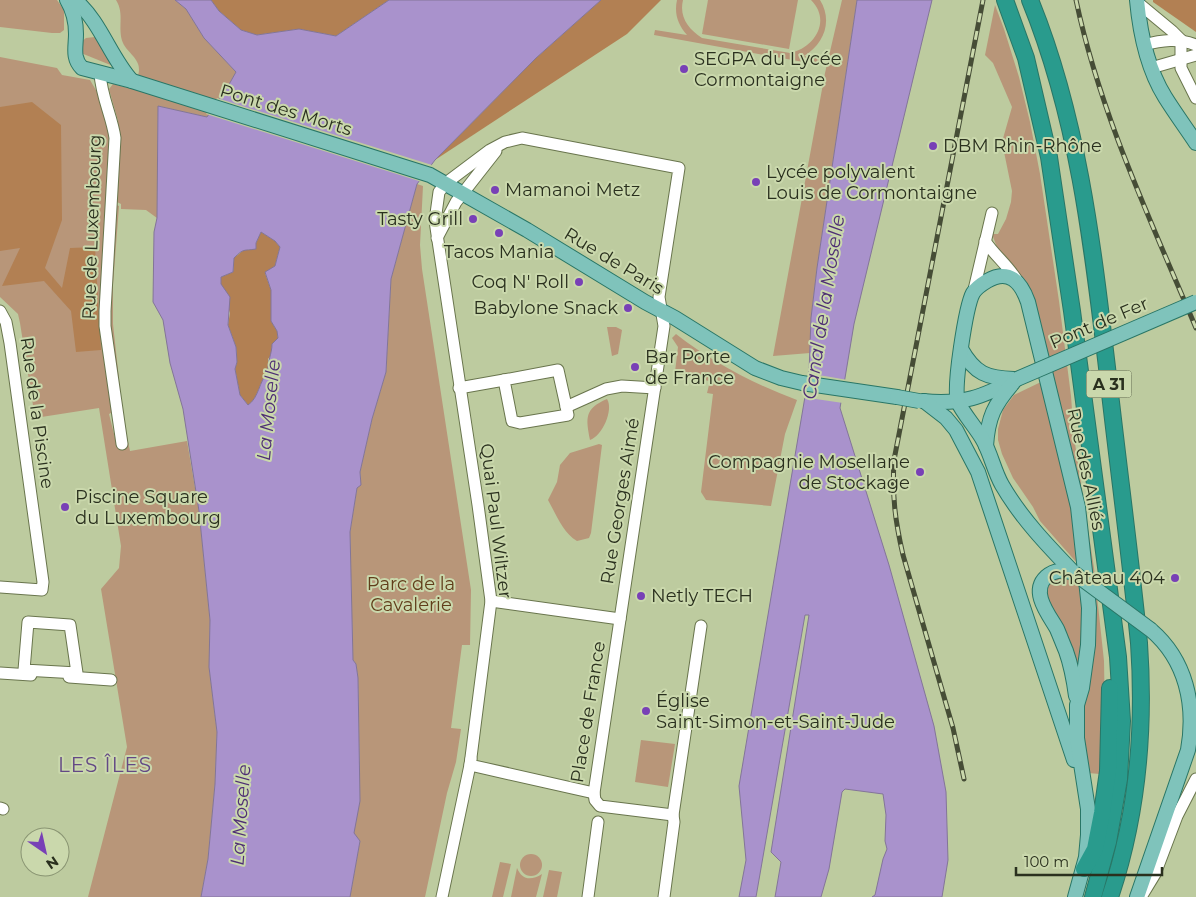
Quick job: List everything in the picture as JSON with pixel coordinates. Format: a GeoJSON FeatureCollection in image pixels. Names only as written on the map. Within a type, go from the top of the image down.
{"type":"FeatureCollection","features":[{"type":"Feature","properties":{"kind":"highway","name":"A 31"},"geometry":{"type":"LineString","coordinates":[[1030,0],[1047,44],[1076,150],[1088,220],[1098,290],[1139,643],[1142,691],[1137,774],[1124,849],[1110,897]]}},
{"type":"Feature","properties":{"kind":"highway","name":"A 31"},"geometry":{"type":"LineString","coordinates":[[1006,1],[1026,58],[1049,157],[1072,311],[1113,616],[1120,691],[1121,756],[1114,810],[1093,897]]}},
{"type":"Feature","properties":{"kind":"highway"},"geometry":{"type":"LineString","coordinates":[[1084,868],[1095,849],[1108,771],[1110,670],[1108,638],[1113,616]]}},
{"type":"Feature","properties":{"kind":"highway"},"geometry":{"type":"LineString","coordinates":[[1120,897],[1139,820],[1137,774]]}},
{"type":"Feature","properties":{"kind":"main road"},"geometry":{"type":"LineString","coordinates":[[67,0],[73,16],[76,38],[99,29]]}},
{"type":"Feature","properties":{"kind":"main road"},"geometry":{"type":"LineString","coordinates":[[75,0],[90,15],[122,70],[132,81]]}},
{"type":"Feature","properties":{"kind":"main road"},"geometry":{"type":"LineString","coordinates":[[1137,1],[1144,44],[1151,68],[1164,96],[1196,143]]}},
{"type":"Feature","properties":{"kind":"main road","name":"Pont des Morts"},"geometry":{"type":"LineString","coordinates":[[76,38],[75,57],[77,63],[82,68],[132,81],[428,174]]}},
{"type":"Feature","properties":{"kind":"main road","name":"Rue de Paris"},"geometry":{"type":"LineString","coordinates":[[428,174],[661,310],[755,368],[781,378],[921,401]]}},
{"type":"Feature","properties":{"kind":"main road"},"geometry":{"type":"LineString","coordinates":[[1019,284],[1012,278],[1004,275],[994,277],[982,283],[973,294],[957,374],[958,402],[986,446],[995,472],[1010,499],[1048,546],[1074,573],[1151,630],[1173,652],[1193,692],[1194,716],[1191,741],[1139,897]]}},
{"type":"Feature","properties":{"kind":"main road","name":"Rue des Alliés"},"geometry":{"type":"LineString","coordinates":[[1019,284],[1028,302],[1079,515],[1089,608],[1088,645],[1082,688],[1077,705],[1077,738],[1088,809],[1088,834],[1084,868],[1075,897]]}},
{"type":"Feature","properties":{"kind":"main road","name":"Pont de Fer"},"geometry":{"type":"LineString","coordinates":[[1017,379],[1196,302]]}},
{"type":"Feature","properties":{"kind":"main road"},"geometry":{"type":"LineString","coordinates":[[961,349],[966,359],[982,374],[993,378],[1017,379]]}},
{"type":"Feature","properties":{"kind":"main road"},"geometry":{"type":"LineString","coordinates":[[921,401],[958,402],[988,394],[1017,379]]}},
{"type":"Feature","properties":{"kind":"main road"},"geometry":{"type":"LineString","coordinates":[[986,446],[990,416],[1004,394],[1017,379]]}},
{"type":"Feature","properties":{"kind":"main road","name":"Rue des Alliés"},"geometry":{"type":"LineString","coordinates":[[921,401],[946,418],[956,430],[978,472],[1071,752],[1082,778]]}},
{"type":"Feature","properties":{"kind":"main road"},"geometry":{"type":"LineString","coordinates":[[1074,573],[1060,570],[1050,574],[1043,580],[1039,589],[1041,601],[1059,633],[1067,654],[1073,676],[1077,705]]}},
{"type":"Feature","properties":{"kind":"street"},"geometry":{"type":"LineString","coordinates":[[1137,1],[1181,40],[1180,61],[1183,73],[1196,98]]}},
{"type":"Feature","properties":{"kind":"street"},"geometry":{"type":"LineString","coordinates":[[1144,44],[1163,40],[1181,40],[1196,45]]}},
{"type":"Feature","properties":{"kind":"street"},"geometry":{"type":"LineString","coordinates":[[1151,68],[1196,55]]}},
{"type":"Feature","properties":{"kind":"street","name":"Rue de Luxembourg"},"geometry":{"type":"LineString","coordinates":[[100,73],[101,88],[113,125],[115,138],[105,326],[122,444]]}},
{"type":"Feature","properties":{"kind":"street","name":"Rue Georges Aimé"},"geometry":{"type":"LineString","coordinates":[[505,142],[522,138],[678,168],[660,290],[664,326],[620,618]]}},
{"type":"Feature","properties":{"kind":"street"},"geometry":{"type":"LineString","coordinates":[[446,183],[490,150],[505,142]]}},
{"type":"Feature","properties":{"kind":"street"},"geometry":{"type":"LineString","coordinates":[[437,238],[452,208],[489,158],[505,142]]}},
{"type":"Feature","properties":{"kind":"street","name":"Quai Paul Wiltzer"},"geometry":{"type":"LineString","coordinates":[[446,183],[439,192],[435,221],[491,600],[470,765]]}},
{"type":"Feature","properties":{"kind":"street"},"geometry":{"type":"LineString","coordinates":[[973,294],[992,213]]}},
{"type":"Feature","properties":{"kind":"street"},"geometry":{"type":"LineString","coordinates":[[985,241],[990,250],[1010,269],[1019,284]]}},
{"type":"Feature","properties":{"kind":"street","name":"Rue de la Piscine"},"geometry":{"type":"LineString","coordinates":[[0,311],[6,322],[10,343],[43,582],[42,590],[0,587]]}},
{"type":"Feature","properties":{"kind":"street"},"geometry":{"type":"LineString","coordinates":[[460,388],[558,370],[568,415],[516,423],[511,417],[504,380]]}},
{"type":"Feature","properties":{"kind":"street"},"geometry":{"type":"LineString","coordinates":[[566,407],[606,389],[622,386],[655,388]]}},
{"type":"Feature","properties":{"kind":"street","name":"Place de France"},"geometry":{"type":"LineString","coordinates":[[470,765],[594,793],[620,618],[491,600]]}},
{"type":"Feature","properties":{"kind":"street"},"geometry":{"type":"LineString","coordinates":[[28,622],[70,625],[77,673],[24,670],[28,622]]}},
{"type":"Feature","properties":{"kind":"street"},"geometry":{"type":"LineString","coordinates":[[664,897],[674,822],[673,815],[701,626]]}},
{"type":"Feature","properties":{"kind":"street"},"geometry":{"type":"LineString","coordinates":[[0,673],[111,680]]}},
{"type":"Feature","properties":{"kind":"street"},"geometry":{"type":"LineString","coordinates":[[442,897],[470,765]]}},
{"type":"Feature","properties":{"kind":"street"},"geometry":{"type":"LineString","coordinates":[[1139,897],[1155,874],[1177,816],[1196,779]]}},
{"type":"Feature","properties":{"kind":"street"},"geometry":{"type":"LineString","coordinates":[[594,793],[595,800],[600,806],[673,815]]}},
{"type":"Feature","properties":{"kind":"street"},"geometry":{"type":"LineString","coordinates":[[588,897],[598,822]]}},
{"type":"Feature","properties":{"kind":"green space"},"geometry":{"type":"Polygon","coordinates":[[[0,0],[57,0],[64,10],[64,30],[60,33],[52,33],[0,27],[0,0]]]}},
{"type":"Feature","properties":{"kind":"green space"},"geometry":{"type":"Polygon","coordinates":[[[116,0],[175,0],[186,9],[204,38],[236,72],[207,117],[158,106],[157,218],[146,210],[121,209],[121,204],[115,201],[118,121],[109,89],[113,84],[132,89],[139,70],[137,62],[123,43],[121,37],[121,16],[116,0]]]}},
{"type":"Feature","properties":{"kind":"green space"},"geometry":{"type":"Polygon","coordinates":[[[677,0],[683,0],[682,12],[686,22],[702,38],[790,53],[799,50],[813,40],[820,25],[820,16],[811,0],[820,0],[826,16],[824,31],[817,45],[804,56],[821,59],[820,65],[654,35],[655,30],[687,35],[678,19],[676,10],[677,0]]]}},
{"type":"Feature","properties":{"kind":"green space"},"geometry":{"type":"Polygon","coordinates":[[[708,0],[798,0],[789,49],[702,34],[708,0]]]}},
{"type":"Feature","properties":{"kind":"green space"},"geometry":{"type":"Polygon","coordinates":[[[842,0],[857,0],[817,268],[811,318],[810,353],[773,356],[825,73],[842,0]]]}},
{"type":"Feature","properties":{"kind":"green space"},"geometry":{"type":"Polygon","coordinates":[[[995,5],[1019,77],[1030,122],[1040,174],[1059,301],[1071,396],[1074,437],[1094,568],[1104,661],[1105,720],[1100,774],[1088,773],[1082,723],[1092,630],[1051,380],[1029,287],[998,250],[992,234],[998,234],[1006,219],[1012,191],[1002,142],[1012,107],[993,63],[985,55],[995,5]]]}},
{"type":"Feature","properties":{"kind":"green space"},"geometry":{"type":"Polygon","coordinates":[[[95,37],[100,40],[113,66],[81,53],[81,42],[86,38],[95,37]]]}},
{"type":"Feature","properties":{"kind":"green space"},"geometry":{"type":"Polygon","coordinates":[[[0,57],[57,68],[62,75],[90,80],[110,114],[112,203],[119,206],[113,285],[113,324],[122,407],[109,414],[116,442],[116,439],[127,437],[130,451],[187,441],[199,511],[210,620],[209,667],[217,732],[215,784],[208,859],[201,897],[88,897],[127,747],[101,589],[119,568],[121,546],[99,408],[35,418],[18,314],[0,297],[0,57]]]}},
{"type":"Feature","properties":{"kind":"green space","name":"Parc de la Cavalerie"},"geometry":{"type":"Polygon","coordinates":[[[417,184],[423,186],[420,245],[422,269],[471,590],[470,645],[462,645],[451,728],[461,729],[456,762],[447,793],[425,897],[350,897],[360,841],[353,833],[360,801],[358,678],[356,664],[353,660],[350,532],[357,488],[361,479],[360,472],[372,419],[386,372],[391,279],[417,184]]]}},
{"type":"Feature","properties":{"kind":"green space"},"geometry":{"type":"Polygon","coordinates":[[[607,327],[616,327],[622,330],[618,354],[612,356],[607,327]]]}},
{"type":"Feature","properties":{"kind":"green space"},"geometry":{"type":"Polygon","coordinates":[[[676,334],[734,372],[797,400],[785,434],[771,506],[706,500],[701,492],[713,394],[707,393],[710,381],[697,379],[690,374],[675,372],[678,347],[672,338],[676,334]]]}},
{"type":"Feature","properties":{"kind":"green space"},"geometry":{"type":"Polygon","coordinates":[[[1043,381],[1073,510],[1077,563],[1040,521],[1033,507],[1013,478],[998,440],[998,429],[1003,410],[1014,395],[1043,381]]]}},
{"type":"Feature","properties":{"kind":"green space"},"geometry":{"type":"Polygon","coordinates":[[[607,399],[609,409],[606,422],[599,433],[590,440],[588,415],[594,407],[607,399]]]}},
{"type":"Feature","properties":{"kind":"green space"},"geometry":{"type":"Polygon","coordinates":[[[599,444],[602,445],[591,533],[589,538],[577,541],[564,528],[548,500],[557,482],[560,465],[570,453],[599,444]]]}},
{"type":"Feature","properties":{"kind":"green space"},"geometry":{"type":"Polygon","coordinates":[[[1062,577],[1083,589],[1082,659],[1078,687],[1066,634],[1047,596],[1047,589],[1051,583],[1062,577]]]}},
{"type":"Feature","properties":{"kind":"green space"},"geometry":{"type":"Polygon","coordinates":[[[641,740],[675,744],[668,787],[635,782],[641,740]]]}},
{"type":"Feature","properties":{"kind":"green space"},"geometry":{"type":"Polygon","coordinates":[[[531,854],[539,857],[542,865],[539,873],[531,876],[523,873],[520,865],[523,857],[531,854]]]}},
{"type":"Feature","properties":{"kind":"green space"},"geometry":{"type":"Polygon","coordinates":[[[500,862],[511,864],[503,897],[492,897],[500,862]]]}},
{"type":"Feature","properties":{"kind":"green space"},"geometry":{"type":"Polygon","coordinates":[[[517,868],[521,875],[527,878],[534,878],[542,874],[536,897],[511,897],[517,868]]]}},
{"type":"Feature","properties":{"kind":"green space"},"geometry":{"type":"Polygon","coordinates":[[[549,870],[562,872],[557,897],[543,897],[549,870]]]}},
{"type":"Feature","properties":{"kind":"shaded area"},"geometry":{"type":"Polygon","coordinates":[[[211,0],[389,0],[336,36],[299,29],[257,35],[241,30],[219,11],[211,0]]]}},
{"type":"Feature","properties":{"kind":"shaded area"},"geometry":{"type":"Polygon","coordinates":[[[601,0],[661,0],[627,34],[435,160],[536,58],[601,0]]]}},
{"type":"Feature","properties":{"kind":"shaded area"},"geometry":{"type":"Polygon","coordinates":[[[1153,0],[1196,0],[1196,32],[1153,2],[1153,0]]]}},
{"type":"Feature","properties":{"kind":"shaded area"},"geometry":{"type":"Polygon","coordinates":[[[32,102],[61,125],[62,220],[45,268],[62,288],[70,248],[95,247],[101,350],[76,352],[71,311],[44,281],[2,286],[20,248],[0,251],[0,107],[32,102]]]}},
{"type":"Feature","properties":{"kind":"shaded area"},"geometry":{"type":"Polygon","coordinates":[[[261,232],[275,241],[280,247],[275,266],[265,273],[271,290],[271,321],[277,331],[278,338],[272,344],[272,354],[268,359],[268,372],[252,402],[248,405],[240,395],[235,369],[237,362],[236,347],[228,325],[230,313],[221,284],[221,277],[233,272],[234,258],[245,249],[250,250],[261,232]]]}},
{"type":"Feature","properties":{"kind":"water","name":"La Moselle"},"geometry":{"type":"Polygon","coordinates":[[[175,0],[211,0],[219,11],[241,30],[257,35],[299,29],[336,36],[389,0],[601,0],[536,58],[435,160],[417,184],[391,279],[386,372],[372,419],[360,472],[361,485],[357,488],[350,532],[353,660],[356,664],[358,678],[360,801],[354,833],[360,841],[350,897],[201,897],[208,859],[215,784],[217,732],[209,667],[210,620],[199,511],[183,409],[170,363],[163,320],[153,302],[154,232],[157,218],[158,106],[207,117],[236,72],[204,38],[186,9],[175,0]],[[261,232],[256,243],[256,249],[244,250],[240,253],[234,258],[233,272],[221,277],[221,284],[230,297],[228,325],[236,347],[237,362],[235,369],[240,395],[248,405],[252,402],[268,372],[272,344],[278,338],[277,331],[271,321],[271,290],[265,272],[275,266],[280,247],[275,241],[261,232]]]}},
{"type":"Feature","properties":{"kind":"water","name":"Canal de la Moselle"},"geometry":{"type":"Polygon","coordinates":[[[857,0],[932,0],[854,324],[840,408],[889,565],[934,726],[946,792],[948,860],[942,897],[872,897],[875,895],[887,849],[883,794],[845,789],[842,792],[829,869],[821,897],[775,897],[781,862],[771,852],[809,615],[805,615],[756,897],[739,897],[746,860],[739,786],[809,373],[811,318],[817,268],[857,0]]]}},
{"type":"Feature","properties":{"kind":"pier"},"geometry":{"type":"Polygon","coordinates":[[[217,98],[432,165],[422,182],[206,114],[217,98]]]}},
{"type":"Feature","properties":{"kind":"pier"},"geometry":{"type":"Polygon","coordinates":[[[807,373],[848,380],[843,403],[802,397],[807,373]]]}},
{"type":"Feature","properties":{"kind":"railway"},"geometry":{"type":"LineString","coordinates":[[964,779],[953,728],[903,555],[895,508],[893,473],[983,0]]}},
{"type":"Feature","properties":{"kind":"railway"},"geometry":{"type":"LineString","coordinates":[[1076,0],[1086,42],[1113,126],[1128,167],[1196,328]]}},
{"type":"Feature","properties":{"kind":"place","name":"SEGPA du Lycée Cormontaigne"},"geometry":{"type":"Point","coordinates":[684,69]}},
{"type":"Feature","properties":{"kind":"place","name":"DBM Rhin-Rhône"},"geometry":{"type":"Point","coordinates":[933,146]}},
{"type":"Feature","properties":{"kind":"place","name":"Lycée polyvalent Louis de Cormontaigne"},"geometry":{"type":"Point","coordinates":[756,182]}},
{"type":"Feature","properties":{"kind":"place","name":"Mamanoi Metz"},"geometry":{"type":"Point","coordinates":[495,190]}},
{"type":"Feature","properties":{"kind":"place","name":"Tasty Grill"},"geometry":{"type":"Point","coordinates":[473,219]}},
{"type":"Feature","properties":{"kind":"place","name":"Tacos Mania"},"geometry":{"type":"Point","coordinates":[499,233]}},
{"type":"Feature","properties":{"kind":"place","name":"Coq N' Roll"},"geometry":{"type":"Point","coordinates":[579,282]}},
{"type":"Feature","properties":{"kind":"place","name":"Babylone Snack"},"geometry":{"type":"Point","coordinates":[628,308]}},
{"type":"Feature","properties":{"kind":"place","name":"Bar Porte de France"},"geometry":{"type":"Point","coordinates":[635,367]}},
{"type":"Feature","properties":{"kind":"place","name":"Compagnie Mosellane de Stockage"},"geometry":{"type":"Point","coordinates":[920,472]}},
{"type":"Feature","properties":{"kind":"place","name":"Piscine Square du Luxembourg"},"geometry":{"type":"Point","coordinates":[65,507]}},
{"type":"Feature","properties":{"kind":"place","name":"Château 404"},"geometry":{"type":"Point","coordinates":[1175,578]}},
{"type":"Feature","properties":{"kind":"place","name":"Netly TECH"},"geometry":{"type":"Point","coordinates":[641,596]}},
{"type":"Feature","properties":{"kind":"place","name":"Église Saint-Simon-et-Saint-Jude"},"geometry":{"type":"Point","coordinates":[646,711]}},
{"type":"Feature","properties":{"kind":"district","name":"LES ÎLES"},"geometry":{"type":"Point","coordinates":[105,765]}}]}
